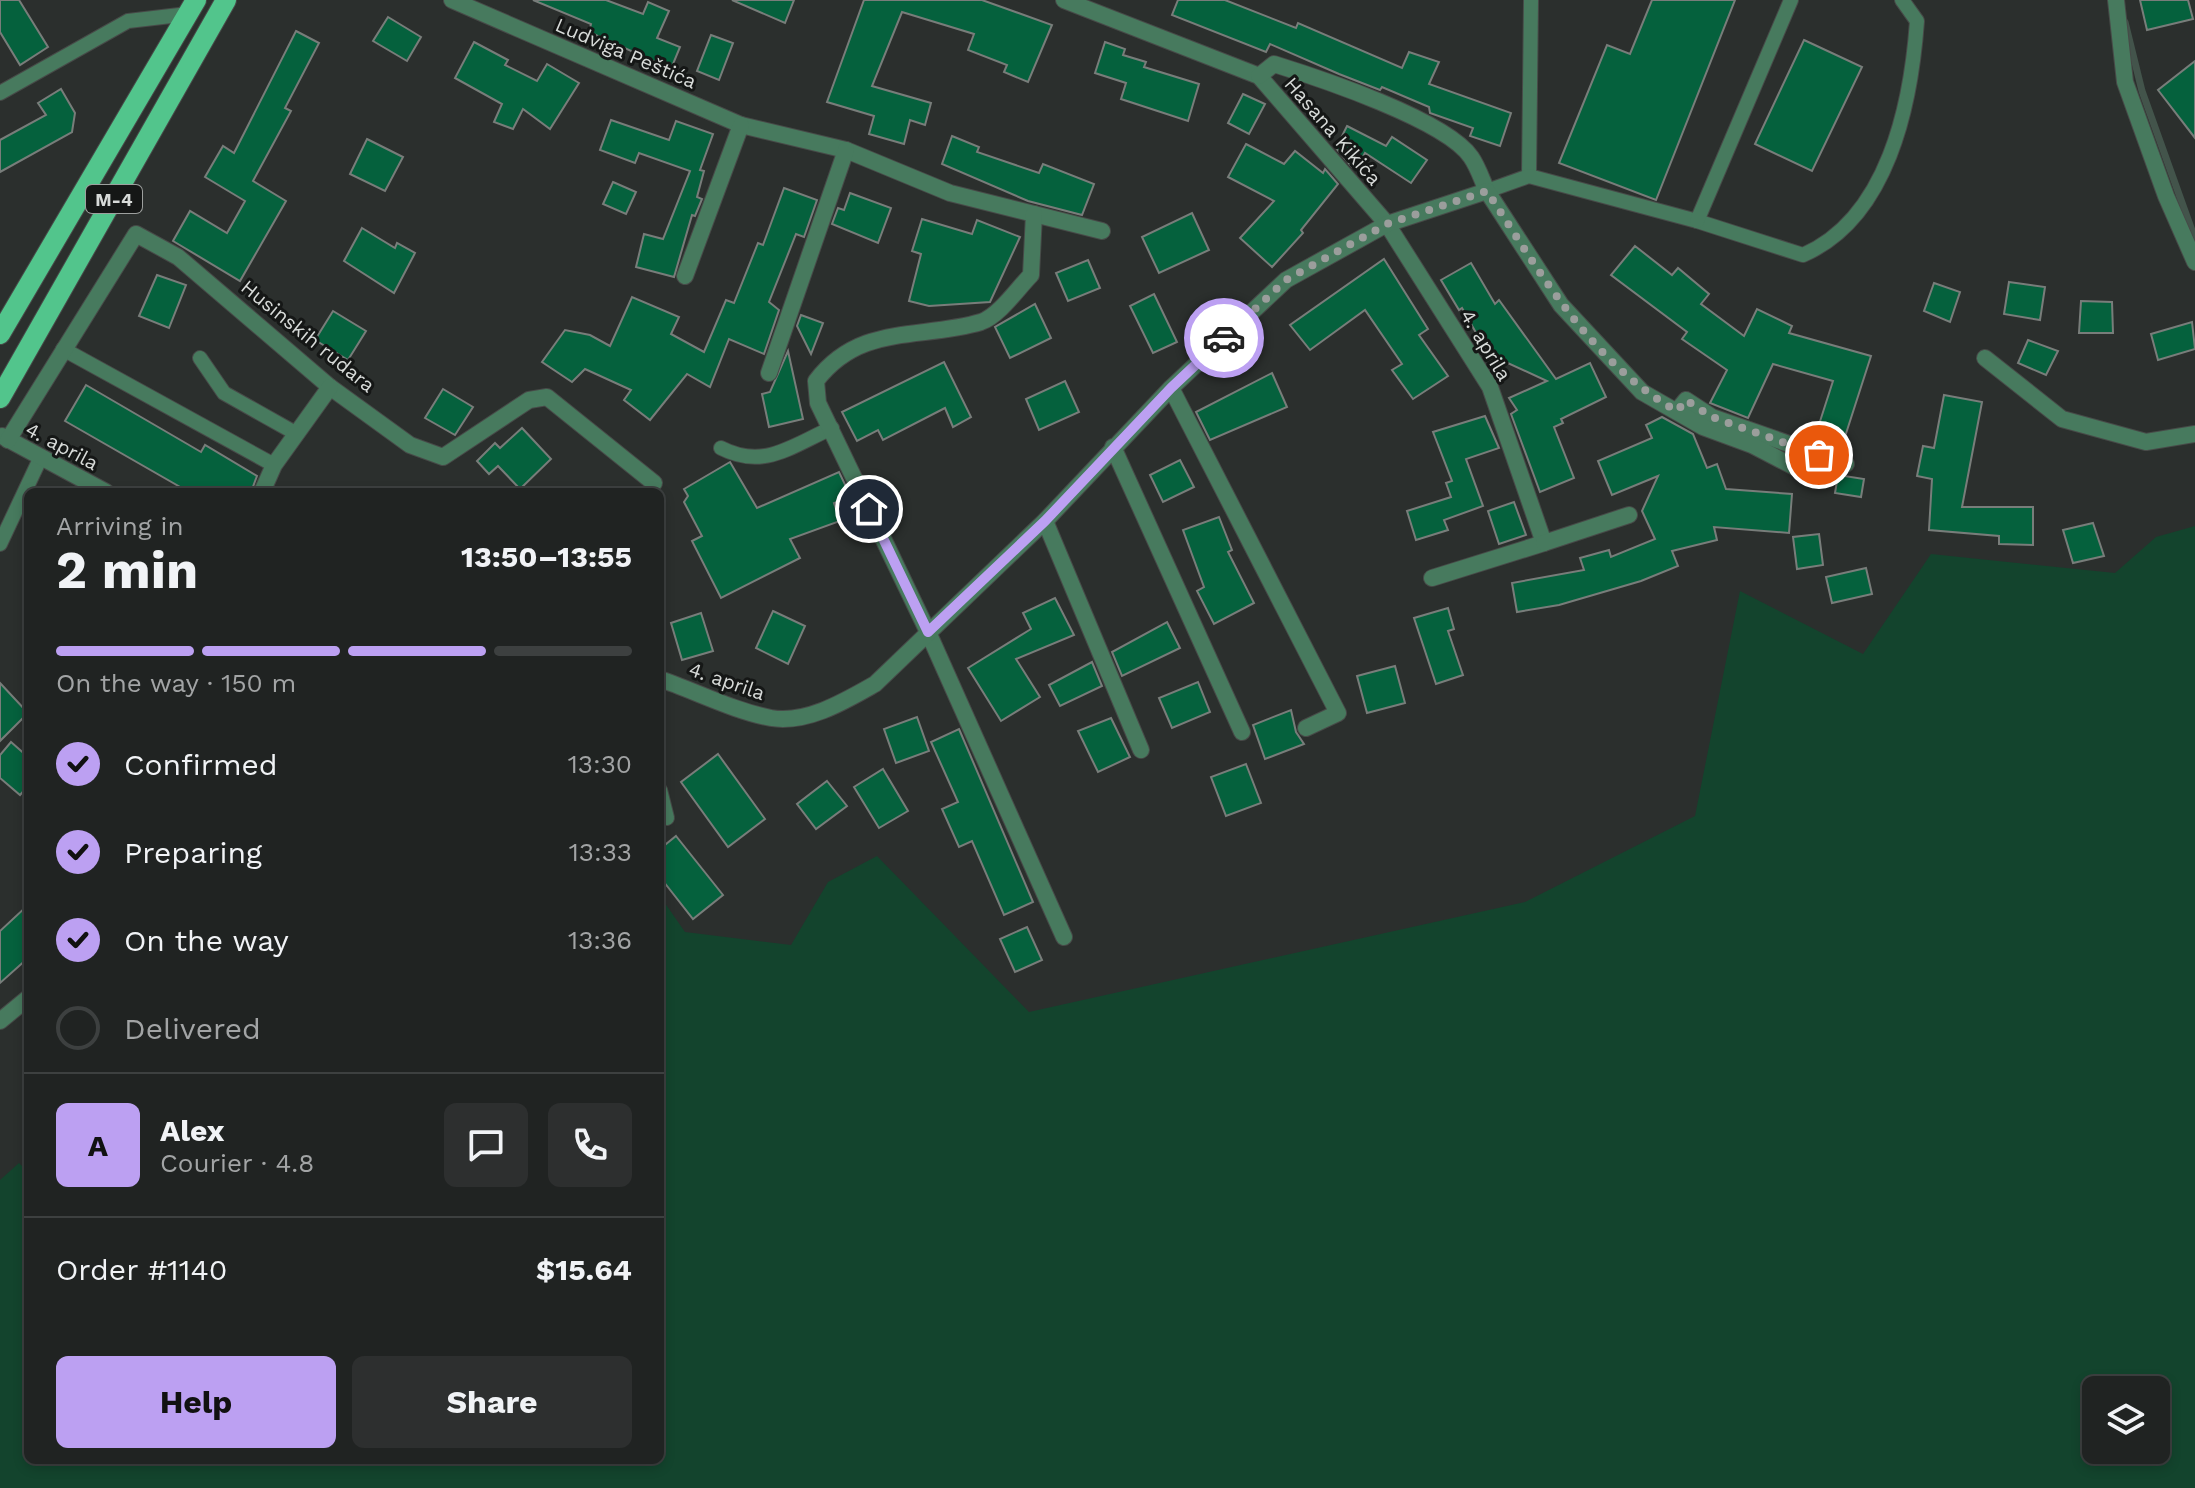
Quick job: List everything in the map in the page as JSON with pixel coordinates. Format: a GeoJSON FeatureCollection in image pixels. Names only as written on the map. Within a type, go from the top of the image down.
{"type":"FeatureCollection","features":[{"type":"Feature","properties":{"kind":"main road","name":"M-4"},"geometry":{"type":"LineString","coordinates":[[0,398],[226,0]]}},
{"type":"Feature","properties":{"kind":"main road","name":"M-4"},"geometry":{"type":"LineString","coordinates":[[0,334],[192,7]]}},
{"type":"Feature","properties":{"kind":"street","name":"Ludviga Peštića"},"geometry":{"type":"LineString","coordinates":[[452,0],[741,125],[846,150],[950,193],[1102,231]]}},
{"type":"Feature","properties":{"kind":"street","name":"Hasana Kikića"},"geometry":{"type":"LineString","coordinates":[[1064,0],[1259,76],[1387,224]]}},
{"type":"Feature","properties":{"kind":"street"},"geometry":{"type":"LineString","coordinates":[[2116,0],[2125,82],[2166,196],[2195,262]]}},
{"type":"Feature","properties":{"kind":"street"},"geometry":{"type":"LineString","coordinates":[[1259,76],[1274,64],[1328,80],[1438,128],[1471,156],[1487,191],[1561,305],[1642,392],[1703,427],[1752,445],[1806,473]]}},
{"type":"Feature","properties":{"kind":"street"},"geometry":{"type":"LineString","coordinates":[[685,276],[741,125]]}},
{"type":"Feature","properties":{"kind":"street"},"geometry":{"type":"LineString","coordinates":[[769,373],[846,150]]}},
{"type":"Feature","properties":{"kind":"street","name":"4. aprila"},"geometry":{"type":"LineString","coordinates":[[664,680],[772,718],[810,715],[843,702],[875,684],[1045,521],[1171,388],[1286,280],[1387,224],[1487,191]]}},
{"type":"Feature","properties":{"kind":"street"},"geometry":{"type":"LineString","coordinates":[[1034,214],[1031,275],[985,321],[869,340],[830,364],[816,381],[818,403],[928,632],[1064,937]]}},
{"type":"Feature","properties":{"kind":"street","name":"4. aprila"},"geometry":{"type":"LineString","coordinates":[[1387,224],[1490,387],[1544,543]]}},
{"type":"Feature","properties":{"kind":"street","name":"Husinskih rudara"},"geometry":{"type":"LineString","coordinates":[[4,437],[136,234],[178,257],[330,387],[410,445],[443,457],[529,400],[547,397],[654,483]]}},
{"type":"Feature","properties":{"kind":"street"},"geometry":{"type":"LineString","coordinates":[[1985,358],[2062,419],[2146,442],[2195,434]]}},
{"type":"Feature","properties":{"kind":"street"},"geometry":{"type":"LineString","coordinates":[[264,488],[274,465],[330,387]]}},
{"type":"Feature","properties":{"kind":"street"},"geometry":{"type":"LineString","coordinates":[[1171,388],[1338,713],[1306,728]]}},
{"type":"Feature","properties":{"kind":"street"},"geometry":{"type":"LineString","coordinates":[[1677,411],[1686,400],[1712,417],[1846,464]]}},
{"type":"Feature","properties":{"kind":"street","name":"4. aprila"},"geometry":{"type":"LineString","coordinates":[[4,437],[98,488]]}},
{"type":"Feature","properties":{"kind":"street"},"geometry":{"type":"LineString","coordinates":[[1113,447],[1242,732]]}},
{"type":"Feature","properties":{"kind":"street"},"geometry":{"type":"LineString","coordinates":[[1432,578],[1629,515]]}},
{"type":"Feature","properties":{"kind":"street"},"geometry":{"type":"LineString","coordinates":[[1045,521],[1141,750]]}},
{"type":"Feature","properties":{"kind":"street"},"geometry":{"type":"LineString","coordinates":[[0,1021],[24,1001]]}},
{"type":"Feature","properties":{"kind":"lane"},"geometry":{"type":"LineString","coordinates":[[1697,221],[1791,0]]}},
{"type":"Feature","properties":{"kind":"lane"},"geometry":{"type":"LineString","coordinates":[[1528,1],[1529,176],[1697,221],[1803,255],[1829,244],[1853,221],[1891,154],[1913,67],[1917,21],[1902,0]]}},
{"type":"Feature","properties":{"kind":"lane"},"geometry":{"type":"LineString","coordinates":[[0,93],[128,21],[192,7]]}},
{"type":"Feature","properties":{"kind":"lane","name":"4. aprila"},"geometry":{"type":"LineString","coordinates":[[1487,191],[1529,176]]}},
{"type":"Feature","properties":{"kind":"lane"},"geometry":{"type":"LineString","coordinates":[[63,349],[274,465]]}},
{"type":"Feature","properties":{"kind":"lane"},"geometry":{"type":"LineString","coordinates":[[200,358],[224,393],[297,434]]}},
{"type":"Feature","properties":{"kind":"lane"},"geometry":{"type":"LineString","coordinates":[[721,448],[742,459],[765,458],[832,428]]}},
{"type":"Feature","properties":{"kind":"lane"},"geometry":{"type":"LineString","coordinates":[[26,488],[40,459]]}},
{"type":"Feature","properties":{"kind":"lane"},"geometry":{"type":"LineString","coordinates":[[0,544],[24,493]]}},
{"type":"Feature","properties":{"kind":"lane"},"geometry":{"type":"LineString","coordinates":[[664,806],[667,818]]}},
{"type":"Feature","properties":{"kind":"green space"},"geometry":{"type":"Polygon","coordinates":[[[2195,526],[2195,1488],[0,1488],[0,1180],[19,1163],[24,1168],[24,1464],[664,1464],[664,902],[685,932],[791,945],[828,882],[877,856],[1029,1012],[1525,902],[1695,816],[1740,591],[1863,654],[1931,554],[2115,573],[2156,537],[2195,526]]]}},
{"type":"Feature","properties":{"kind":"building"},"geometry":{"type":"Polygon","coordinates":[[[0,0],[19,0],[48,47],[20,65],[0,32],[0,0]]]}},
{"type":"Feature","properties":{"kind":"building"},"geometry":{"type":"Polygon","coordinates":[[[533,0],[606,0],[643,14],[648,2],[669,11],[657,38],[680,47],[671,69],[589,32],[591,24],[533,0]]]}},
{"type":"Feature","properties":{"kind":"building"},"geometry":{"type":"Polygon","coordinates":[[[732,0],[794,0],[785,23],[732,0]]]}},
{"type":"Feature","properties":{"kind":"building"},"geometry":{"type":"Polygon","coordinates":[[[864,0],[982,0],[1052,25],[1028,82],[1004,72],[1007,65],[968,50],[974,34],[902,12],[872,86],[931,103],[925,125],[910,120],[904,144],[869,134],[874,116],[827,102],[864,0]]]}},
{"type":"Feature","properties":{"kind":"building"},"geometry":{"type":"Polygon","coordinates":[[[1178,0],[1225,0],[1296,28],[1298,23],[1402,68],[1409,52],[1439,62],[1429,84],[1511,113],[1500,146],[1470,136],[1473,128],[1430,113],[1429,107],[1382,87],[1380,90],[1270,44],[1266,52],[1172,15],[1178,0]]]}},
{"type":"Feature","properties":{"kind":"building"},"geometry":{"type":"Polygon","coordinates":[[[1652,0],[1735,0],[1656,200],[1559,163],[1607,45],[1630,54],[1652,0]]]}},
{"type":"Feature","properties":{"kind":"building"},"geometry":{"type":"Polygon","coordinates":[[[2140,0],[2188,0],[2193,19],[2147,30],[2140,0]]]}},
{"type":"Feature","properties":{"kind":"building"},"geometry":{"type":"Polygon","coordinates":[[[388,17],[421,37],[407,61],[373,41],[388,17]]]}},
{"type":"Feature","properties":{"kind":"building"},"geometry":{"type":"Polygon","coordinates":[[[296,31],[319,43],[285,108],[291,111],[253,181],[286,201],[240,281],[173,241],[190,211],[227,233],[245,201],[205,177],[223,146],[234,153],[296,31]]]}},
{"type":"Feature","properties":{"kind":"building"},"geometry":{"type":"Polygon","coordinates":[[[711,35],[733,43],[719,80],[697,71],[711,35]]]}},
{"type":"Feature","properties":{"kind":"building"},"geometry":{"type":"Polygon","coordinates":[[[1804,40],[1862,67],[1812,171],[1755,144],[1804,40]]]}},
{"type":"Feature","properties":{"kind":"building"},"geometry":{"type":"Polygon","coordinates":[[[474,42],[508,60],[505,65],[537,81],[547,64],[579,83],[550,129],[523,109],[513,129],[494,122],[502,104],[455,78],[474,42]]]}},
{"type":"Feature","properties":{"kind":"building"},"geometry":{"type":"Polygon","coordinates":[[[1105,42],[1125,49],[1123,55],[1146,62],[1144,67],[1199,84],[1188,121],[1121,99],[1126,83],[1095,73],[1105,42]]]}},
{"type":"Feature","properties":{"kind":"building"},"geometry":{"type":"Polygon","coordinates":[[[2195,61],[2195,138],[2158,90],[2195,61]]]}},
{"type":"Feature","properties":{"kind":"building"},"geometry":{"type":"Polygon","coordinates":[[[61,89],[75,113],[72,132],[0,172],[0,140],[46,115],[38,103],[61,89]]]}},
{"type":"Feature","properties":{"kind":"building"},"geometry":{"type":"Polygon","coordinates":[[[1243,94],[1265,104],[1249,134],[1228,123],[1243,94]]]}},
{"type":"Feature","properties":{"kind":"building"},"geometry":{"type":"Polygon","coordinates":[[[611,120],[669,140],[676,121],[713,134],[700,170],[704,171],[697,197],[702,199],[695,216],[692,215],[674,277],[636,267],[644,234],[663,239],[690,171],[639,153],[635,163],[600,150],[611,120]]]}},
{"type":"Feature","properties":{"kind":"building"},"geometry":{"type":"Polygon","coordinates":[[[1347,126],[1386,146],[1392,137],[1427,160],[1411,183],[1365,153],[1359,164],[1352,167],[1336,148],[1347,126]]]}},
{"type":"Feature","properties":{"kind":"building"},"geometry":{"type":"Polygon","coordinates":[[[952,136],[979,147],[977,152],[1039,173],[1043,164],[1094,184],[1082,215],[1028,201],[942,164],[952,136]]]}},
{"type":"Feature","properties":{"kind":"building"},"geometry":{"type":"Polygon","coordinates":[[[367,139],[403,157],[385,191],[350,174],[367,139]]]}},
{"type":"Feature","properties":{"kind":"building"},"geometry":{"type":"Polygon","coordinates":[[[1246,144],[1284,164],[1295,151],[1323,173],[1325,169],[1338,184],[1301,230],[1303,233],[1272,267],[1240,238],[1274,201],[1228,177],[1246,144]]]}},
{"type":"Feature","properties":{"kind":"building"},"geometry":{"type":"Polygon","coordinates":[[[613,182],[636,192],[626,214],[603,204],[613,182]]]}},
{"type":"Feature","properties":{"kind":"building"},"geometry":{"type":"Polygon","coordinates":[[[784,188],[817,200],[804,237],[796,234],[769,302],[779,310],[764,354],[729,339],[710,387],[687,374],[650,420],[624,400],[631,390],[585,369],[572,382],[542,362],[565,330],[590,335],[610,346],[632,297],[679,317],[671,334],[704,352],[726,300],[734,303],[758,243],[763,245],[784,188]]]}},
{"type":"Feature","properties":{"kind":"building"},"geometry":{"type":"Polygon","coordinates":[[[850,193],[891,208],[878,243],[832,224],[838,208],[844,210],[850,193]]]}},
{"type":"Feature","properties":{"kind":"building"},"geometry":{"type":"Polygon","coordinates":[[[1192,213],[1209,250],[1159,273],[1142,237],[1192,213]]]}},
{"type":"Feature","properties":{"kind":"building"},"geometry":{"type":"Polygon","coordinates":[[[922,219],[972,234],[977,220],[1020,237],[990,302],[929,306],[909,301],[921,254],[912,251],[922,219]]]}},
{"type":"Feature","properties":{"kind":"building"},"geometry":{"type":"Polygon","coordinates":[[[362,228],[395,248],[397,243],[415,253],[394,293],[344,261],[362,228]]]}},
{"type":"Feature","properties":{"kind":"building"},"geometry":{"type":"Polygon","coordinates":[[[1635,246],[1672,275],[1678,268],[1709,294],[1701,304],[1744,336],[1757,309],[1792,326],[1789,333],[1871,356],[1841,449],[1814,440],[1833,381],[1773,364],[1748,418],[1710,403],[1727,370],[1682,339],[1687,332],[1611,275],[1635,246]]]}},
{"type":"Feature","properties":{"kind":"building"},"geometry":{"type":"Polygon","coordinates":[[[1384,259],[1428,329],[1419,335],[1448,376],[1413,399],[1392,370],[1402,364],[1365,310],[1310,350],[1290,325],[1384,259]]]}},
{"type":"Feature","properties":{"kind":"building"},"geometry":{"type":"Polygon","coordinates":[[[1088,260],[1100,288],[1068,301],[1056,273],[1088,260]]]}},
{"type":"Feature","properties":{"kind":"building"},"geometry":{"type":"Polygon","coordinates":[[[1471,263],[1495,304],[1499,300],[1556,379],[1590,363],[1606,397],[1561,419],[1563,423],[1554,427],[1574,478],[1540,492],[1511,414],[1517,410],[1509,398],[1547,381],[1488,354],[1462,308],[1459,310],[1441,280],[1471,263]]]}},
{"type":"Feature","properties":{"kind":"building"},"geometry":{"type":"Polygon","coordinates":[[[157,275],[186,285],[169,328],[139,316],[157,275]]]}},
{"type":"Feature","properties":{"kind":"building"},"geometry":{"type":"Polygon","coordinates":[[[2009,282],[2045,287],[2040,320],[2004,314],[2009,282]]]}},
{"type":"Feature","properties":{"kind":"building"},"geometry":{"type":"Polygon","coordinates":[[[1934,283],[1960,292],[1950,322],[1924,311],[1934,283]]]}},
{"type":"Feature","properties":{"kind":"building"},"geometry":{"type":"Polygon","coordinates":[[[1154,294],[1177,342],[1153,353],[1130,306],[1154,294]]]}},
{"type":"Feature","properties":{"kind":"building"},"geometry":{"type":"Polygon","coordinates":[[[2081,301],[2112,302],[2113,333],[2079,333],[2081,301]]]}},
{"type":"Feature","properties":{"kind":"building"},"geometry":{"type":"Polygon","coordinates":[[[1035,304],[1051,338],[1010,358],[995,327],[1035,304]]]}},
{"type":"Feature","properties":{"kind":"building"},"geometry":{"type":"Polygon","coordinates":[[[333,311],[366,331],[348,360],[315,340],[333,311]]]}},
{"type":"Feature","properties":{"kind":"building"},"geometry":{"type":"Polygon","coordinates":[[[801,315],[823,323],[811,354],[797,326],[801,315]]]}},
{"type":"Feature","properties":{"kind":"building"},"geometry":{"type":"Polygon","coordinates":[[[2192,322],[2195,349],[2158,360],[2151,334],[2192,322]]]}},
{"type":"Feature","properties":{"kind":"building"},"geometry":{"type":"Polygon","coordinates":[[[2028,340],[2058,351],[2046,375],[2018,363],[2028,340]]]}},
{"type":"Feature","properties":{"kind":"building"},"geometry":{"type":"Polygon","coordinates":[[[788,351],[803,419],[769,427],[762,394],[770,392],[788,351]]]}},
{"type":"Feature","properties":{"kind":"building"},"geometry":{"type":"Polygon","coordinates":[[[944,362],[971,417],[953,427],[945,408],[883,440],[878,430],[857,441],[842,412],[944,362]]]}},
{"type":"Feature","properties":{"kind":"building"},"geometry":{"type":"Polygon","coordinates":[[[1272,373],[1287,407],[1210,440],[1196,412],[1272,373]]]}},
{"type":"Feature","properties":{"kind":"building"},"geometry":{"type":"Polygon","coordinates":[[[1065,381],[1079,412],[1039,430],[1026,399],[1065,381]]]}},
{"type":"Feature","properties":{"kind":"building"},"geometry":{"type":"Polygon","coordinates":[[[86,385],[201,452],[205,445],[257,476],[252,488],[182,488],[65,421],[86,385]]]}},
{"type":"Feature","properties":{"kind":"building"},"geometry":{"type":"Polygon","coordinates":[[[443,389],[473,407],[455,435],[425,418],[443,389]]]}},
{"type":"Feature","properties":{"kind":"building"},"geometry":{"type":"Polygon","coordinates":[[[1944,395],[1982,402],[1962,507],[2033,507],[2033,545],[1999,544],[1999,536],[1929,530],[1932,479],[1917,476],[1923,446],[1934,448],[1944,395]]]}},
{"type":"Feature","properties":{"kind":"building"},"geometry":{"type":"Polygon","coordinates":[[[1485,416],[1499,448],[1466,459],[1483,506],[1444,520],[1448,530],[1416,540],[1407,511],[1451,497],[1446,483],[1452,481],[1433,432],[1485,416]]]}},
{"type":"Feature","properties":{"kind":"building"},"geometry":{"type":"Polygon","coordinates":[[[1662,417],[1693,434],[1707,468],[1717,464],[1726,489],[1792,494],[1789,533],[1714,527],[1717,540],[1672,551],[1678,566],[1641,581],[1559,605],[1517,612],[1512,583],[1584,570],[1580,558],[1609,550],[1611,557],[1655,539],[1642,511],[1658,476],[1612,495],[1598,461],[1652,438],[1646,425],[1662,417]]]}},
{"type":"Feature","properties":{"kind":"building"},"geometry":{"type":"Polygon","coordinates":[[[522,428],[551,459],[519,488],[498,466],[489,474],[477,461],[495,443],[500,448],[522,428]]]}},
{"type":"Feature","properties":{"kind":"building"},"geometry":{"type":"Polygon","coordinates":[[[1180,460],[1194,487],[1163,502],[1150,475],[1180,460]]]}},
{"type":"Feature","properties":{"kind":"building"},"geometry":{"type":"Polygon","coordinates":[[[730,462],[757,508],[839,472],[851,497],[834,503],[840,521],[790,539],[800,558],[721,598],[692,541],[702,536],[684,502],[688,496],[684,489],[730,462]]]}},
{"type":"Feature","properties":{"kind":"building"},"geometry":{"type":"Polygon","coordinates":[[[1838,475],[1864,479],[1861,497],[1835,493],[1838,475]]]}},
{"type":"Feature","properties":{"kind":"building"},"geometry":{"type":"Polygon","coordinates":[[[1514,502],[1526,535],[1499,544],[1488,511],[1514,502]]]}},
{"type":"Feature","properties":{"kind":"building"},"geometry":{"type":"Polygon","coordinates":[[[1219,517],[1232,550],[1228,552],[1254,603],[1214,624],[1197,591],[1204,587],[1183,530],[1219,517]]]}},
{"type":"Feature","properties":{"kind":"building"},"geometry":{"type":"Polygon","coordinates":[[[2093,523],[2104,556],[2073,563],[2063,530],[2093,523]]]}},
{"type":"Feature","properties":{"kind":"building"},"geometry":{"type":"Polygon","coordinates":[[[1819,534],[1823,565],[1797,569],[1793,537],[1819,534]]]}},
{"type":"Feature","properties":{"kind":"building"},"geometry":{"type":"Polygon","coordinates":[[[1866,568],[1872,594],[1832,603],[1826,577],[1866,568]]]}},
{"type":"Feature","properties":{"kind":"building"},"geometry":{"type":"Polygon","coordinates":[[[1055,598],[1074,635],[1016,659],[1040,697],[1001,721],[968,668],[1031,629],[1023,613],[1055,598]]]}},
{"type":"Feature","properties":{"kind":"building"},"geometry":{"type":"Polygon","coordinates":[[[1448,608],[1454,629],[1448,631],[1463,675],[1436,684],[1414,618],[1448,608]]]}},
{"type":"Feature","properties":{"kind":"building"},"geometry":{"type":"Polygon","coordinates":[[[773,611],[805,626],[788,664],[756,648],[773,611]]]}},
{"type":"Feature","properties":{"kind":"building"},"geometry":{"type":"Polygon","coordinates":[[[701,613],[713,651],[682,660],[671,623],[701,613]]]}},
{"type":"Feature","properties":{"kind":"building"},"geometry":{"type":"Polygon","coordinates":[[[1167,622],[1180,648],[1122,676],[1112,652],[1167,622]]]}},
{"type":"Feature","properties":{"kind":"building"},"geometry":{"type":"Polygon","coordinates":[[[1092,662],[1102,686],[1060,706],[1049,685],[1092,662]]]}},
{"type":"Feature","properties":{"kind":"building"},"geometry":{"type":"Polygon","coordinates":[[[1395,666],[1405,703],[1367,713],[1357,676],[1395,666]]]}},
{"type":"Feature","properties":{"kind":"building"},"geometry":{"type":"Polygon","coordinates":[[[1198,682],[1210,712],[1172,728],[1159,698],[1198,682]]]}},
{"type":"Feature","properties":{"kind":"building"},"geometry":{"type":"Polygon","coordinates":[[[0,683],[24,709],[24,717],[0,741],[0,683]]]}},
{"type":"Feature","properties":{"kind":"building"},"geometry":{"type":"Polygon","coordinates":[[[1291,710],[1296,732],[1304,744],[1265,759],[1253,725],[1291,710]]]}},
{"type":"Feature","properties":{"kind":"building"},"geometry":{"type":"Polygon","coordinates":[[[917,717],[929,751],[896,763],[884,729],[917,717]]]}},
{"type":"Feature","properties":{"kind":"building"},"geometry":{"type":"Polygon","coordinates":[[[1111,718],[1130,757],[1098,772],[1078,731],[1111,718]]]}},
{"type":"Feature","properties":{"kind":"building"},"geometry":{"type":"Polygon","coordinates":[[[959,729],[1033,902],[1004,915],[972,841],[959,847],[942,809],[958,802],[931,742],[959,729]]]}},
{"type":"Feature","properties":{"kind":"building"},"geometry":{"type":"Polygon","coordinates":[[[11,742],[24,753],[24,790],[20,795],[0,778],[0,755],[11,742]]]}},
{"type":"Feature","properties":{"kind":"building"},"geometry":{"type":"Polygon","coordinates":[[[718,754],[765,819],[728,847],[681,782],[718,754]]]}},
{"type":"Feature","properties":{"kind":"building"},"geometry":{"type":"Polygon","coordinates":[[[1246,764],[1261,803],[1226,816],[1211,777],[1246,764]]]}},
{"type":"Feature","properties":{"kind":"building"},"geometry":{"type":"Polygon","coordinates":[[[883,769],[908,811],[879,828],[854,787],[883,769]]]}},
{"type":"Feature","properties":{"kind":"building"},"geometry":{"type":"Polygon","coordinates":[[[827,781],[847,806],[816,829],[797,804],[827,781]]]}},
{"type":"Feature","properties":{"kind":"building"},"geometry":{"type":"Polygon","coordinates":[[[676,836],[723,895],[693,919],[664,882],[664,846],[676,836]]]}},
{"type":"Feature","properties":{"kind":"building"},"geometry":{"type":"Polygon","coordinates":[[[24,909],[24,962],[0,983],[0,931],[24,909]]]}},
{"type":"Feature","properties":{"kind":"building"},"geometry":{"type":"Polygon","coordinates":[[[1027,927],[1042,960],[1015,972],[1000,939],[1027,927]]]}},
{"type":"Feature","properties":{"kind":"waterway"},"geometry":{"type":"LineString","coordinates":[[2125,22],[2142,91],[2195,239]]}},
{"type":"Feature","properties":{"kind":"way so far"},"geometry":{"type":"LineString","coordinates":[[1224,338],[1286,280],[1387,224],[1487,191],[1561,305],[1642,392],[1677,411],[1686,400],[1712,417],[1819,455]]}},
{"type":"Feature","properties":{"kind":"route"},"geometry":{"type":"LineString","coordinates":[[869,509],[928,632],[1045,521],[1113,447],[1224,338]]}}]}
